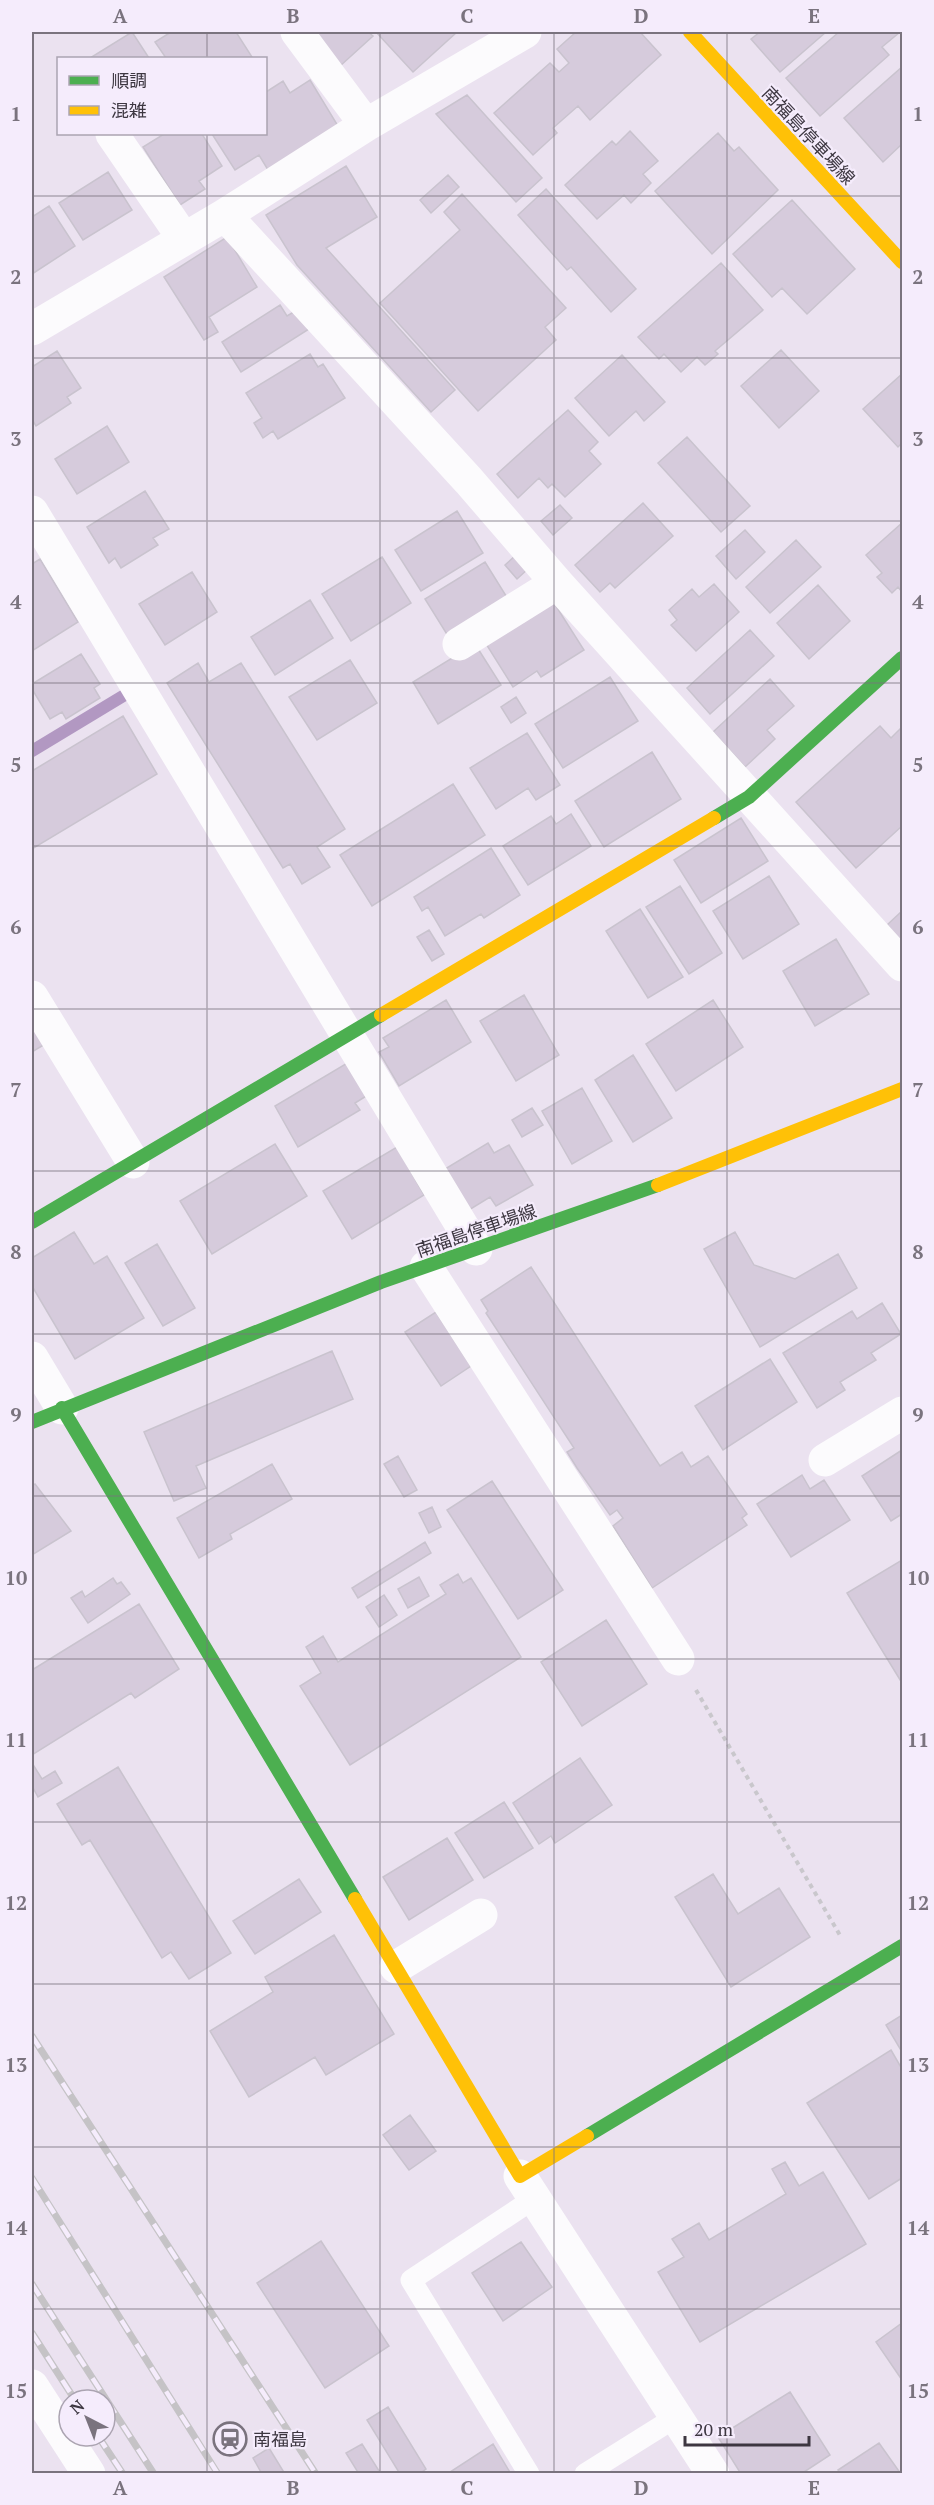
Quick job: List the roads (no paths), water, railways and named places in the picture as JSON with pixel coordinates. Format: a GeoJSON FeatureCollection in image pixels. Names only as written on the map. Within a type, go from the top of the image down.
{"type":"FeatureCollection","features":[{"type":"Feature","properties":{"kind":"street"},"geometry":{"type":"LineString","coordinates":[[297,32],[366,125]]}},
{"type":"Feature","properties":{"kind":"street"},"geometry":{"type":"LineString","coordinates":[[32,329],[225,215],[366,125],[525,32]]}},
{"type":"Feature","properties":{"kind":"street","name":"南福島停車場線"},"geometry":{"type":"LineString","coordinates":[[690,32],[903,262]]}},
{"type":"Feature","properties":{"kind":"street"},"geometry":{"type":"LineString","coordinates":[[113,135],[184,239]]}},
{"type":"Feature","properties":{"kind":"street"},"geometry":{"type":"LineString","coordinates":[[225,215],[462,472],[557,583],[903,965]]}},
{"type":"Feature","properties":{"kind":"street"},"geometry":{"type":"LineString","coordinates":[[32,512],[476,1249]]}},
{"type":"Feature","properties":{"kind":"street"},"geometry":{"type":"LineString","coordinates":[[459,645],[557,583]]}},
{"type":"Feature","properties":{"kind":"street"},"geometry":{"type":"LineString","coordinates":[[32,1222],[749,797],[903,658]]}},
{"type":"Feature","properties":{"kind":"street"},"geometry":{"type":"LineString","coordinates":[[32,997],[132,1162]]}},
{"type":"Feature","properties":{"kind":"street","name":"南福島停車場線"},"geometry":{"type":"LineString","coordinates":[[32,1422],[381,1282],[647,1189],[903,1089]]}},
{"type":"Feature","properties":{"kind":"street"},"geometry":{"type":"LineString","coordinates":[[426,1267],[678,1659]]}},
{"type":"Feature","properties":{"kind":"street"},"geometry":{"type":"LineString","coordinates":[[32,1358],[528,2187],[713,2474]]}},
{"type":"Feature","properties":{"kind":"street"},"geometry":{"type":"LineString","coordinates":[[825,1460],[903,1413]]}},
{"type":"Feature","properties":{"kind":"street"},"geometry":{"type":"LineString","coordinates":[[396,1967],[482,1915]]}},
{"type":"Feature","properties":{"kind":"street"},"geometry":{"type":"LineString","coordinates":[[528,2187],[903,1946]]}},
{"type":"Feature","properties":{"kind":"street"},"geometry":{"type":"LineString","coordinates":[[32,2386],[88,2474]]}},
{"type":"Feature","properties":{"kind":"lane"},"geometry":{"type":"LineString","coordinates":[[528,2187],[411,2280],[530,2474]]}},
{"type":"Feature","properties":{"kind":"lane"},"geometry":{"type":"LineString","coordinates":[[585,2474],[676,2417]]}},
{"type":"Feature","properties":{"kind":"waterway"},"geometry":{"type":"LineString","coordinates":[[32,751],[128,693]]}},
{"type":"Feature","properties":{"kind":"railway"},"geometry":{"type":"LineString","coordinates":[[32,2036],[316,2474]]}},
{"type":"Feature","properties":{"kind":"railway"},"geometry":{"type":"LineString","coordinates":[[32,2178],[218,2474]]}},
{"type":"Feature","properties":{"kind":"railway"},"geometry":{"type":"LineString","coordinates":[[32,2284],[154,2474]]}},
{"type":"Feature","properties":{"kind":"railway"},"geometry":{"type":"LineString","coordinates":[[32,2333],[67,2388]]}},
{"type":"Feature","properties":{"kind":"railway"},"geometry":{"type":"LineString","coordinates":[[106,2448],[123,2474]]}},
{"type":"Feature","properties":{"kind":"place","name":"南福島"},"geometry":{"type":"Point","coordinates":[230,2439]}}]}
